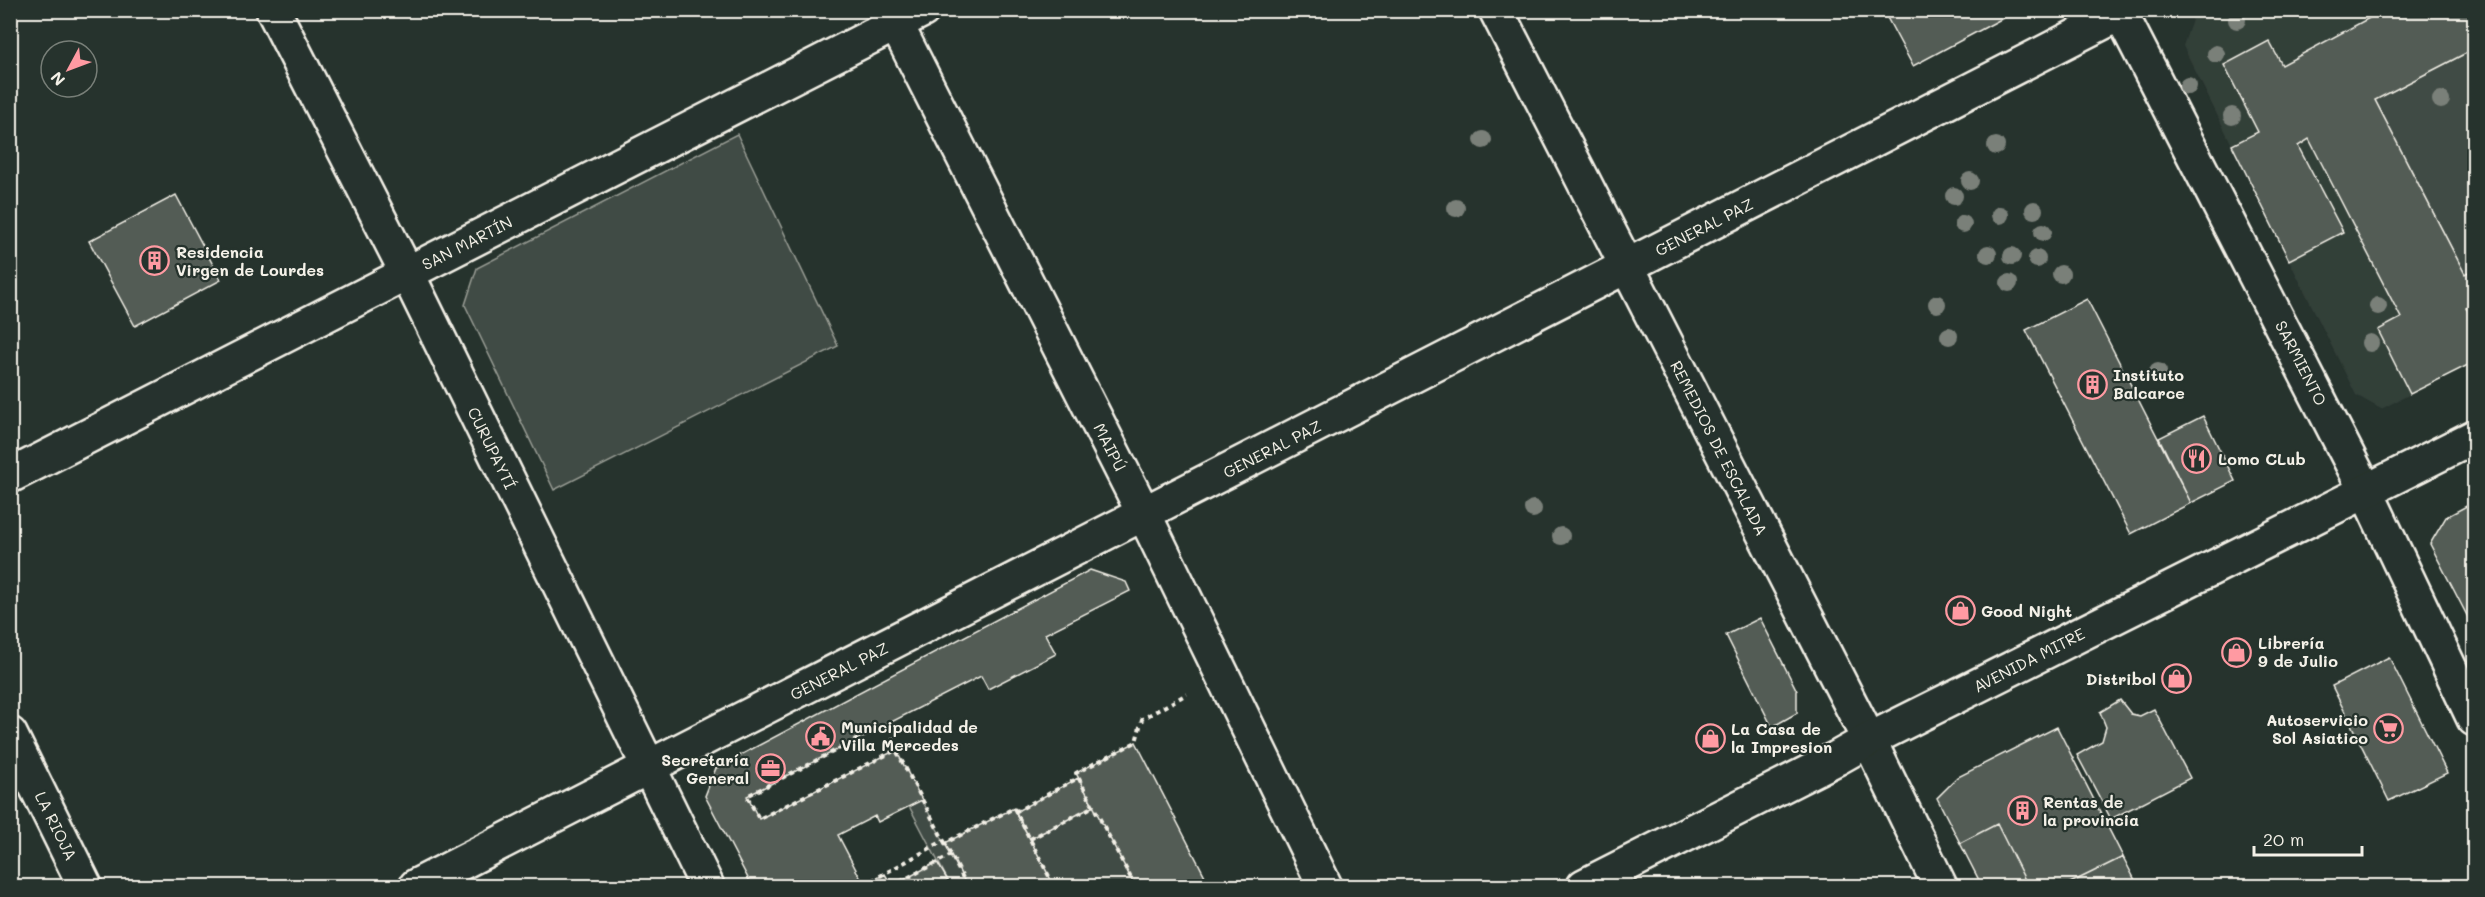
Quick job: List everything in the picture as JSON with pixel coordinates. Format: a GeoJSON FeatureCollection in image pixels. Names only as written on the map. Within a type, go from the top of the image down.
{"type":"FeatureCollection","features":[{"type":"Feature","properties":{"kind":"street","name":"CURUPAYTÍ"},"geometry":{"type":"LineString","coordinates":[[273,10],[407,273],[707,886]]}},
{"type":"Feature","properties":{"kind":"street","name":"REMEDIOS DE ESCALADA"},"geometry":{"type":"LineString","coordinates":[[1496,10],[1869,740],[1940,886]]}},
{"type":"Feature","properties":{"kind":"street","name":"GENERAL PAZ"},"geometry":{"type":"LineString","coordinates":[[416,886],[2122,12]]}},
{"type":"Feature","properties":{"kind":"street","name":"SARMIENTO"},"geometry":{"type":"LineString","coordinates":[[2122,12],[2366,491],[2475,719]]}},
{"type":"Feature","properties":{"kind":"street","name":"SAN MARTÍN"},"geometry":{"type":"LineString","coordinates":[[10,476],[903,15]]}},
{"type":"Feature","properties":{"kind":"street","name":"MAIPÚ"},"geometry":{"type":"LineString","coordinates":[[903,15],[1325,886]]}},
{"type":"Feature","properties":{"kind":"street","name":"AVENIDA MITRE"},"geometry":{"type":"LineString","coordinates":[[1584,886],[1869,740],[2475,438]]}},
{"type":"Feature","properties":{"kind":"street","name":"LA RIOJA"},"geometry":{"type":"LineString","coordinates":[[10,734],[85,886]]}},
{"type":"Feature","properties":{"kind":"path"},"geometry":{"type":"LineString","coordinates":[[1135,886],[1076,773],[1136,742],[1142,719],[1187,694]]}},
{"type":"Feature","properties":{"kind":"path"},"geometry":{"type":"LineString","coordinates":[[896,750],[759,819],[747,796],[889,723],[896,750],[966,885],[960,886]]}},
{"type":"Feature","properties":{"kind":"path"},"geometry":{"type":"LineString","coordinates":[[1015,812],[1078,778]]}},
{"type":"Feature","properties":{"kind":"path"},"geometry":{"type":"LineString","coordinates":[[1030,839],[1094,806]]}},
{"type":"Feature","properties":{"kind":"path"},"geometry":{"type":"LineString","coordinates":[[864,885],[1014,808],[1054,886]]}},
{"type":"Feature","properties":{"kind":"path"},"geometry":{"type":"LineString","coordinates":[[892,886],[951,855]]}},
{"type":"Feature","properties":{"kind":"shaded area"},"geometry":{"type":"Polygon","coordinates":[[[2201,11],[2474,11],[2474,362],[2381,409],[2356,395],[2183,46],[2194,14],[2201,11]]]}},
{"type":"Feature","properties":{"kind":"shaded area"},"geometry":{"type":"Polygon","coordinates":[[[2474,49],[2474,269],[2465,274],[2375,100],[2474,49]]]}},
{"type":"Feature","properties":{"kind":"shaded area"},"geometry":{"type":"Polygon","coordinates":[[[737,134],[838,346],[554,490],[465,305],[477,268],[737,134]]]}},
{"type":"Feature","properties":{"kind":"shaded area"},"geometry":{"type":"Polygon","coordinates":[[[922,800],[967,886],[951,886],[909,806],[922,800]]]}},
{"type":"Feature","properties":{"kind":"shaded area"},"geometry":{"type":"Polygon","coordinates":[[[1094,806],[1135,886],[1054,886],[1030,839],[1094,806]]]}},
{"type":"Feature","properties":{"kind":"building"},"geometry":{"type":"Polygon","coordinates":[[[1883,10],[2018,10],[1913,66],[1883,10]]]}},
{"type":"Feature","properties":{"kind":"building"},"geometry":{"type":"Polygon","coordinates":[[[2384,10],[2474,10],[2474,49],[2375,100],[2465,274],[2474,269],[2474,303],[2466,307],[2474,324],[2474,362],[2410,394],[2378,330],[2401,318],[2309,139],[2298,146],[2343,232],[2289,260],[2232,145],[2258,132],[2224,65],[2269,41],[2282,65],[2384,10]]]}},
{"type":"Feature","properties":{"kind":"building","name":"Residencia Virgen de Lourdes"},"geometry":{"type":"Polygon","coordinates":[[[176,195],[221,280],[135,326],[89,241],[176,195]]]}},
{"type":"Feature","properties":{"kind":"building","name":"Instituto Balcarce"},"geometry":{"type":"Polygon","coordinates":[[[2087,299],[2191,503],[2131,534],[2026,330],[2087,299]]]}},
{"type":"Feature","properties":{"kind":"building","name":"Lomo CLub"},"geometry":{"type":"Polygon","coordinates":[[[2203,416],[2235,481],[2191,503],[2159,438],[2203,416]]]}},
{"type":"Feature","properties":{"kind":"building"},"geometry":{"type":"Polygon","coordinates":[[[2474,502],[2474,629],[2430,544],[2446,517],[2474,502]]]}},
{"type":"Feature","properties":{"kind":"building","name":"Municipalidad de Villa Mercedes"},"geometry":{"type":"Polygon","coordinates":[[[1090,570],[1126,582],[1130,591],[1045,634],[1056,654],[988,689],[981,676],[747,796],[759,819],[896,750],[922,800],[878,822],[875,816],[838,835],[864,885],[885,874],[892,886],[752,886],[705,796],[716,768],[1090,570]]]}},
{"type":"Feature","properties":{"kind":"building"},"geometry":{"type":"Polygon","coordinates":[[[1760,618],[1797,691],[1797,713],[1772,727],[1726,635],[1760,618]]]}},
{"type":"Feature","properties":{"kind":"building","name":"Autoservicio Sol Asiatico"},"geometry":{"type":"Polygon","coordinates":[[[2389,657],[2447,773],[2389,801],[2332,686],[2389,657]]]}},
{"type":"Feature","properties":{"kind":"building"},"geometry":{"type":"Polygon","coordinates":[[[2120,700],[2131,714],[2140,716],[2154,709],[2190,778],[2111,819],[2077,755],[2102,741],[2106,727],[2100,712],[2120,700]]]}},
{"type":"Feature","properties":{"kind":"building","name":"Rentas de la provincia"},"geometry":{"type":"Polygon","coordinates":[[[2057,727],[2123,857],[2064,886],[2028,886],[1997,824],[1960,843],[1937,798],[1958,777],[2057,727]]]}},
{"type":"Feature","properties":{"kind":"building"},"geometry":{"type":"Polygon","coordinates":[[[1136,742],[1210,886],[1135,886],[1076,773],[1136,742]]]}},
{"type":"Feature","properties":{"kind":"building"},"geometry":{"type":"Polygon","coordinates":[[[1078,778],[1094,806],[1030,839],[1015,812],[1078,778]]]}},
{"type":"Feature","properties":{"kind":"building"},"geometry":{"type":"Polygon","coordinates":[[[1014,808],[1054,886],[967,886],[945,843],[1014,808]]]}},
{"type":"Feature","properties":{"kind":"building"},"geometry":{"type":"Polygon","coordinates":[[[1997,824],[2028,886],[1982,886],[1960,843],[1997,824]]]}},
{"type":"Feature","properties":{"kind":"building"},"geometry":{"type":"Polygon","coordinates":[[[2123,857],[2138,886],[2064,886],[2123,857]]]}},
{"type":"Feature","properties":{"kind":"building"},"geometry":{"type":"Polygon","coordinates":[[[937,862],[951,886],[892,886],[937,862]]]}},
{"type":"Feature","properties":{"kind":"place","name":"Residencia Virgen de Lourdes"},"geometry":{"type":"Point","coordinates":[155,261]}},
{"type":"Feature","properties":{"kind":"place","name":"Instituto Balcarce"},"geometry":{"type":"Point","coordinates":[2092,384]}},
{"type":"Feature","properties":{"kind":"place","name":"Lomo CLub"},"geometry":{"type":"Point","coordinates":[2197,459]}},
{"type":"Feature","properties":{"kind":"place","name":"Good Night"},"geometry":{"type":"Point","coordinates":[1960,611]}},
{"type":"Feature","properties":{"kind":"place","name":"Librería 9 de Julio"},"geometry":{"type":"Point","coordinates":[2237,652]}},
{"type":"Feature","properties":{"kind":"place","name":"Distribol"},"geometry":{"type":"Point","coordinates":[2177,679]}},
{"type":"Feature","properties":{"kind":"place","name":"Autoservicio Sol Asiatico"},"geometry":{"type":"Point","coordinates":[2389,729]}},
{"type":"Feature","properties":{"kind":"place","name":"Municipalidad de Villa Mercedes"},"geometry":{"type":"Point","coordinates":[820,736]}},
{"type":"Feature","properties":{"kind":"place","name":"La Casa de la Impresion"},"geometry":{"type":"Point","coordinates":[1710,738]}},
{"type":"Feature","properties":{"kind":"place","name":"Secretaría General"},"geometry":{"type":"Point","coordinates":[770,769]}},
{"type":"Feature","properties":{"kind":"place","name":"Rentas de la provincia"},"geometry":{"type":"Point","coordinates":[2022,811]}}]}
